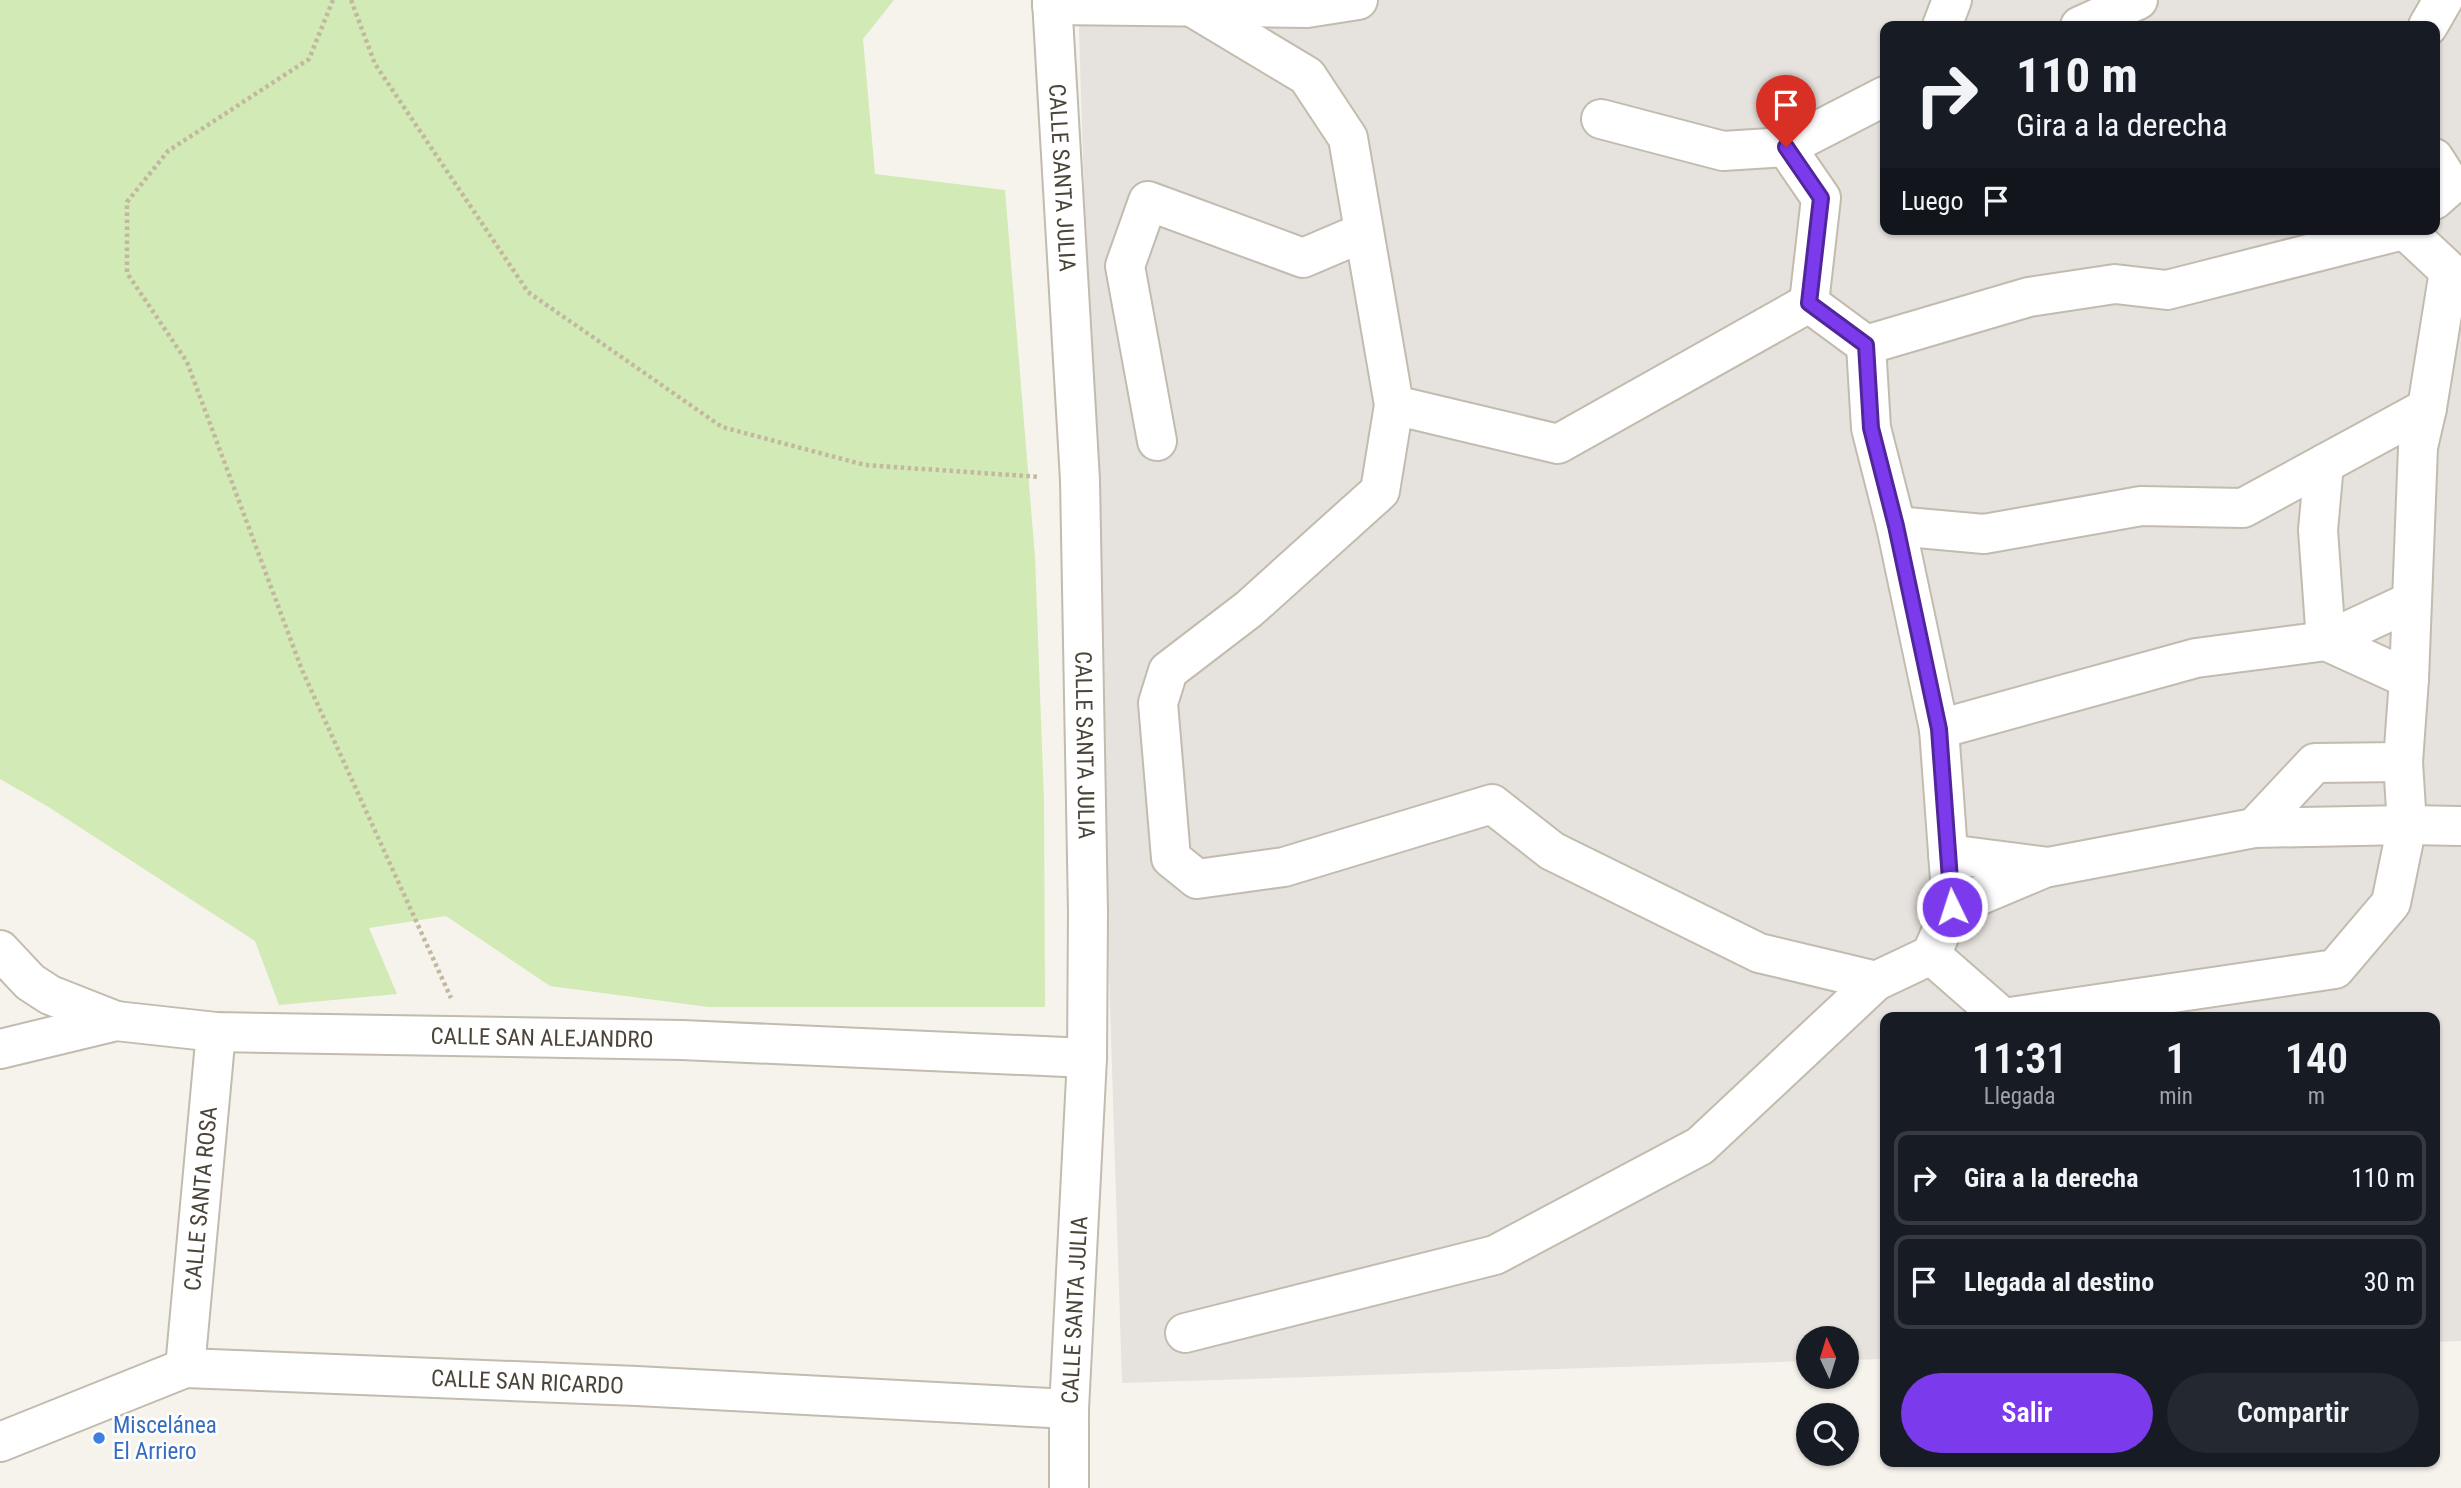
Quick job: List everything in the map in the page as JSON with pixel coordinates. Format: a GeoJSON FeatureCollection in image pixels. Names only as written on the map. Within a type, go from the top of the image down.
{"type":"FeatureCollection","features":[{"type":"Feature","properties":{"kind":"street"},"geometry":{"type":"LineString","coordinates":[[1052,2],[1192,7],[1358,0]]}},
{"type":"Feature","properties":{"kind":"street"},"geometry":{"type":"LineString","coordinates":[[1944,21],[1952,0]]}},
{"type":"Feature","properties":{"kind":"street"},"geometry":{"type":"LineString","coordinates":[[2091,21],[2138,0]]}},
{"type":"Feature","properties":{"kind":"street"},"geometry":{"type":"LineString","coordinates":[[2431,21],[2443,0]]}},
{"type":"Feature","properties":{"kind":"street","name":"CALLE SANTA JULIA"},"geometry":{"type":"LineString","coordinates":[[1052,2],[1080,480],[1088,912],[1087,1058],[1069,1409],[1069,1488]]}},
{"type":"Feature","properties":{"kind":"street"},"geometry":{"type":"LineString","coordinates":[[1192,7],[1307,76],[1348,138],[1394,405],[1380,491],[1249,609],[1168,671],[1158,703],[1171,858],[1197,879],[1284,867],[1492,804],[1552,850],[1759,953],[1876,981]]}},
{"type":"Feature","properties":{"kind":"street"},"geometry":{"type":"LineString","coordinates":[[1601,119],[1723,151],[1786,147],[1880,99]]}},
{"type":"Feature","properties":{"kind":"street"},"geometry":{"type":"LineString","coordinates":[[1786,147],[1821,198],[1809,303]]}},
{"type":"Feature","properties":{"kind":"street"},"geometry":{"type":"LineString","coordinates":[[2440,168],[2451,185],[2440,195]]}},
{"type":"Feature","properties":{"kind":"street"},"geometry":{"type":"LineString","coordinates":[[1157,441],[1125,266],[1148,201],[1303,258],[1364,232]]}},
{"type":"Feature","properties":{"kind":"street"},"geometry":{"type":"LineString","coordinates":[[1866,345],[2029,297],[2115,284],[2167,290],[2383,235]]}},
{"type":"Feature","properties":{"kind":"street"},"geometry":{"type":"LineString","coordinates":[[2043,1012],[2334,968],[2391,903],[2407,825],[2403,762],[2418,447],[2449,271],[2409,235]]}},
{"type":"Feature","properties":{"kind":"street"},"geometry":{"type":"LineString","coordinates":[[1394,405],[1558,444],[1809,303]]}},
{"type":"Feature","properties":{"kind":"street"},"geometry":{"type":"LineString","coordinates":[[1809,303],[1866,345]]}},
{"type":"Feature","properties":{"kind":"street"},"geometry":{"type":"LineString","coordinates":[[1185,1333],[1495,1255],[1700,1146],[1876,981],[1931,955],[1952,907],[1939,729],[1896,526],[1871,428],[1866,345]]}},
{"type":"Feature","properties":{"kind":"street"},"geometry":{"type":"LineString","coordinates":[[1896,526],[1984,534],[2141,506],[2244,508],[2427,408]]}},
{"type":"Feature","properties":{"kind":"street"},"geometry":{"type":"LineString","coordinates":[[2324,464],[2318,530],[2326,641]]}},
{"type":"Feature","properties":{"kind":"street"},"geometry":{"type":"LineString","coordinates":[[1939,729],[2196,658],[2326,641],[2412,601]]}},
{"type":"Feature","properties":{"kind":"street"},"geometry":{"type":"LineString","coordinates":[[2326,641],[2409,679]]}},
{"type":"Feature","properties":{"kind":"street"},"geometry":{"type":"LineString","coordinates":[[2254,828],[2315,763],[2403,762]]}},
{"type":"Feature","properties":{"kind":"street"},"geometry":{"type":"LineString","coordinates":[[1952,907],[2049,867],[2254,828],[2461,826]]}},
{"type":"Feature","properties":{"kind":"street"},"geometry":{"type":"LineString","coordinates":[[1948,854],[2049,867]]}},
{"type":"Feature","properties":{"kind":"street"},"geometry":{"type":"LineString","coordinates":[[0,950],[30,982],[50,995],[116,1021]]}},
{"type":"Feature","properties":{"kind":"street"},"geometry":{"type":"LineString","coordinates":[[1931,955],[1996,1012]]}},
{"type":"Feature","properties":{"kind":"street","name":"CALLE SAN ALEJANDRO"},"geometry":{"type":"LineString","coordinates":[[1,1045],[116,1021],[216,1032],[682,1040],[1087,1058]]}},
{"type":"Feature","properties":{"kind":"street","name":"CALLE SANTA ROSA"},"geometry":{"type":"LineString","coordinates":[[185,1368],[216,1032]]}},
{"type":"Feature","properties":{"kind":"street","name":"CALLE SAN RICARDO"},"geometry":{"type":"LineString","coordinates":[[0,1442],[185,1368],[637,1385],[1069,1409]]}},
{"type":"Feature","properties":{"kind":"path"},"geometry":{"type":"LineString","coordinates":[[333,0],[309,59],[168,151],[127,202],[127,273],[187,362],[302,670],[468,1035]]}},
{"type":"Feature","properties":{"kind":"path"},"geometry":{"type":"LineString","coordinates":[[351,0],[375,64],[527,292],[722,427],[865,465],[1080,480]]}},
{"type":"Feature","properties":{"kind":"shaded area"},"geometry":{"type":"Polygon","coordinates":[[[1078,0],[2461,0],[2461,1341],[2440,1342],[2440,1012],[1880,1012],[1880,1359],[1859,1360],[1859,1326],[1796,1326],[1796,1361],[1122,1383],[1078,0]]]}},
{"type":"Feature","properties":{"kind":"green space"},"geometry":{"type":"Polygon","coordinates":[[[0,0],[894,0],[863,39],[875,174],[1005,190],[1035,557],[1044,801],[1045,1007],[708,1007],[550,986],[446,916],[369,928],[397,994],[279,1005],[255,941],[47,806],[0,779],[0,0]]]}},
{"type":"Feature","properties":{"kind":"place","name":"Miscelánea El Arriero"},"geometry":{"type":"Point","coordinates":[99,1438]}},
{"type":"Feature","properties":{"kind":"route"},"geometry":{"type":"LineString","coordinates":[[1786,147],[1821,198],[1809,303],[1866,345],[1871,428],[1896,526],[1939,729],[1952,907]]}}]}
